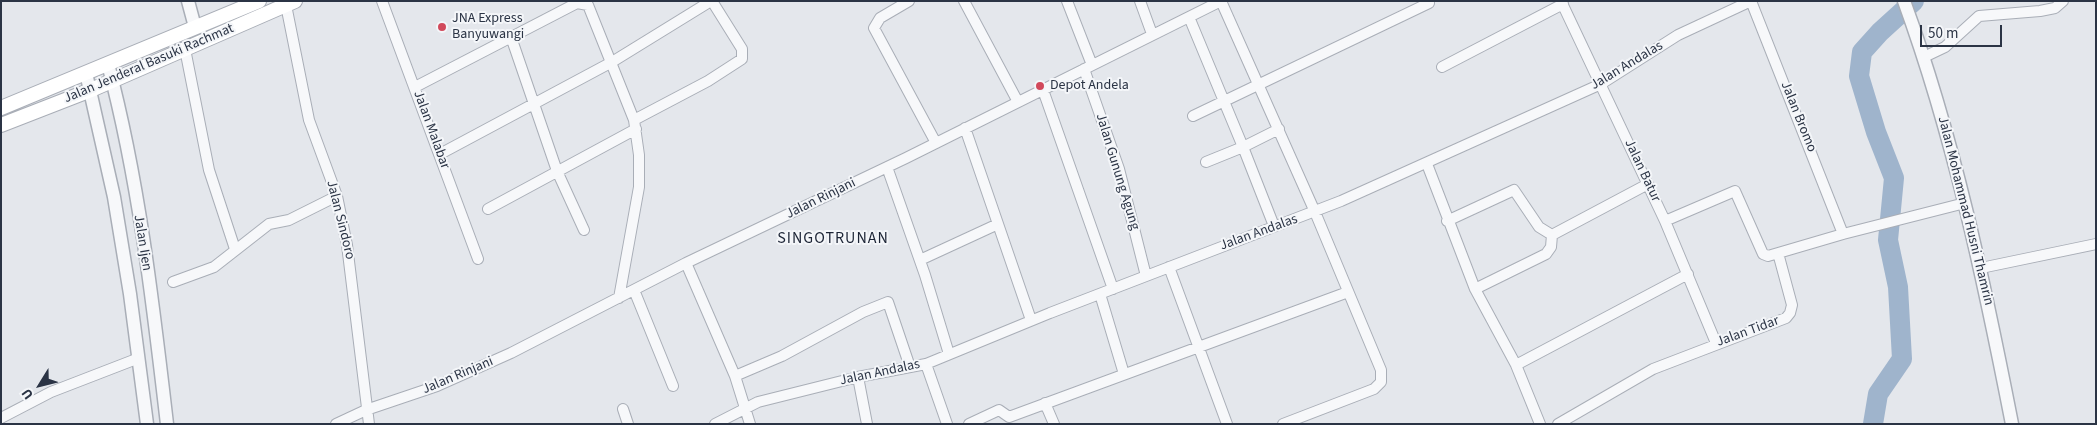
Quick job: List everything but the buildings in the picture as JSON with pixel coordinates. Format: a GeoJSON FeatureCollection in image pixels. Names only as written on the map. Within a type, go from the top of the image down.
{"type":"FeatureCollection","features":[{"type":"Feature","properties":{"kind":"main road","name":"Jalan Jenderal Basuki Rachmat"},"geometry":{"type":"LineString","coordinates":[[1,108],[259,1]]}},
{"type":"Feature","properties":{"kind":"main road","name":"Jalan Jenderal Basuki Rachmat"},"geometry":{"type":"LineString","coordinates":[[1,125],[91,90],[291,3]]}},
{"type":"Feature","properties":{"kind":"street"},"geometry":{"type":"LineString","coordinates":[[188,1],[196,27]]}},
{"type":"Feature","properties":{"kind":"street","name":"Jalan Malabar"},"geometry":{"type":"LineString","coordinates":[[382,1],[478,259]]}},
{"type":"Feature","properties":{"kind":"street"},"geometry":{"type":"LineString","coordinates":[[440,154],[612,62],[711,1],[742,49],[743,57],[558,171],[488,208]]}},
{"type":"Feature","properties":{"kind":"street"},"geometry":{"type":"LineString","coordinates":[[909,1],[880,18],[874,28],[936,143]]}},
{"type":"Feature","properties":{"kind":"street"},"geometry":{"type":"LineString","coordinates":[[964,1],[1018,102]]}},
{"type":"Feature","properties":{"kind":"street","name":"Jalan Gunung Agung"},"geometry":{"type":"LineString","coordinates":[[1067,1],[1119,169],[1146,276]]}},
{"type":"Feature","properties":{"kind":"street"},"geometry":{"type":"LineString","coordinates":[[1140,1],[1152,34]]}},
{"type":"Feature","properties":{"kind":"street"},"geometry":{"type":"LineString","coordinates":[[1221,1],[1315,212],[1381,370],[1381,382],[1374,389],[1283,424]]}},
{"type":"Feature","properties":{"kind":"street","name":"Jalan Rinjani"},"geometry":{"type":"LineString","coordinates":[[336,424],[366,410],[404,399],[461,376],[557,331],[686,263],[887,167],[1221,1]]}},
{"type":"Feature","properties":{"kind":"street","name":"Jalan Andalas"},"geometry":{"type":"LineString","coordinates":[[715,424],[745,407],[858,377],[926,364],[1031,320],[1315,212],[1427,164],[1601,84],[1678,35],[1750,1]]}},
{"type":"Feature","properties":{"kind":"street","name":"Jalan Bromo"},"geometry":{"type":"LineString","coordinates":[[1750,1],[1843,234]]}},
{"type":"Feature","properties":{"kind":"street","name":"Jalan Mohammad Husni Thamrin"},"geometry":{"type":"LineString","coordinates":[[1904,1],[1948,132],[1981,268],[2012,424]]}},
{"type":"Feature","properties":{"kind":"street"},"geometry":{"type":"LineString","coordinates":[[1924,57],[1945,48],[1979,16],[2040,11],[2055,8],[2063,1]]}},
{"type":"Feature","properties":{"kind":"street","name":"Jalan Sindoro"},"geometry":{"type":"LineString","coordinates":[[291,3],[309,120],[337,196],[353,278],[369,424]]}},
{"type":"Feature","properties":{"kind":"street"},"geometry":{"type":"LineString","coordinates":[[415,88],[577,3],[584,3],[590,7],[635,125],[639,187],[619,298]]}},
{"type":"Feature","properties":{"kind":"street"},"geometry":{"type":"LineString","coordinates":[[1193,116],[1429,3]]}},
{"type":"Feature","properties":{"kind":"street"},"geometry":{"type":"LineString","coordinates":[[1442,67],[1562,3]]}},
{"type":"Feature","properties":{"kind":"street","name":"Jalan Batur"},"geometry":{"type":"LineString","coordinates":[[1562,3],[1665,221],[1716,343]]}},
{"type":"Feature","properties":{"kind":"street"},"geometry":{"type":"LineString","coordinates":[[1189,17],[1274,226]]}},
{"type":"Feature","properties":{"kind":"street"},"geometry":{"type":"LineString","coordinates":[[512,37],[558,171],[584,230]]}},
{"type":"Feature","properties":{"kind":"street"},"geometry":{"type":"LineString","coordinates":[[184,49],[209,170],[235,249]]}},
{"type":"Feature","properties":{"kind":"street","name":"Jalan Ijen"},"geometry":{"type":"LineString","coordinates":[[108,64],[146,261],[167,424]]}},
{"type":"Feature","properties":{"kind":"street","name":"Jalan Ijen"},"geometry":{"type":"LineString","coordinates":[[86,73],[114,197],[139,358],[145,423]]}},
{"type":"Feature","properties":{"kind":"street"},"geometry":{"type":"LineString","coordinates":[[1042,90],[1113,289]]}},
{"type":"Feature","properties":{"kind":"street"},"geometry":{"type":"LineString","coordinates":[[965,128],[1031,320]]}},
{"type":"Feature","properties":{"kind":"street"},"geometry":{"type":"LineString","coordinates":[[1206,162],[1243,147],[1279,129]]}},
{"type":"Feature","properties":{"kind":"street"},"geometry":{"type":"LineString","coordinates":[[1427,164],[1475,289],[1516,365],[1540,424]]}},
{"type":"Feature","properties":{"kind":"street"},"geometry":{"type":"LineString","coordinates":[[887,167],[920,260],[949,354]]}},
{"type":"Feature","properties":{"kind":"street"},"geometry":{"type":"LineString","coordinates":[[1552,235],[1648,184]]}},
{"type":"Feature","properties":{"kind":"street"},"geometry":{"type":"LineString","coordinates":[[1447,220],[1514,190],[1539,227],[1552,235]]}},
{"type":"Feature","properties":{"kind":"street"},"geometry":{"type":"LineString","coordinates":[[1665,221],[1735,191],[1763,254],[1768,256],[1872,226],[1965,203]]}},
{"type":"Feature","properties":{"kind":"street"},"geometry":{"type":"LineString","coordinates":[[173,282],[214,267],[269,224],[289,220],[337,196]]}},
{"type":"Feature","properties":{"kind":"street"},"geometry":{"type":"LineString","coordinates":[[920,260],[998,224]]}},
{"type":"Feature","properties":{"kind":"street"},"geometry":{"type":"LineString","coordinates":[[1475,289],[1546,254],[1552,245],[1552,235]]}},
{"type":"Feature","properties":{"kind":"street"},"geometry":{"type":"LineString","coordinates":[[1981,268],[2096,244]]}},
{"type":"Feature","properties":{"kind":"street","name":"Jalan Tidar"},"geometry":{"type":"LineString","coordinates":[[1558,424],[1653,369],[1716,343],[1782,320],[1790,314],[1792,305],[1778,253]]}},
{"type":"Feature","properties":{"kind":"street"},"geometry":{"type":"LineString","coordinates":[[686,263],[735,376],[750,424]]}},
{"type":"Feature","properties":{"kind":"street"},"geometry":{"type":"LineString","coordinates":[[1169,267],[1227,424]]}},
{"type":"Feature","properties":{"kind":"street"},"geometry":{"type":"LineString","coordinates":[[1516,365],[1688,274]]}},
{"type":"Feature","properties":{"kind":"street"},"geometry":{"type":"LineString","coordinates":[[634,290],[673,386]]}},
{"type":"Feature","properties":{"kind":"street"},"geometry":{"type":"LineString","coordinates":[[969,424],[999,410],[1009,417],[1348,292]]}},
{"type":"Feature","properties":{"kind":"street"},"geometry":{"type":"LineString","coordinates":[[1100,294],[1124,374]]}},
{"type":"Feature","properties":{"kind":"street"},"geometry":{"type":"LineString","coordinates":[[735,376],[782,356],[863,312],[887,302],[889,302],[910,367]]}},
{"type":"Feature","properties":{"kind":"street"},"geometry":{"type":"LineString","coordinates":[[1,418],[51,392],[139,358]]}},
{"type":"Feature","properties":{"kind":"street"},"geometry":{"type":"LineString","coordinates":[[926,364],[947,424]]}},
{"type":"Feature","properties":{"kind":"street"},"geometry":{"type":"LineString","coordinates":[[858,377],[866,424]]}},
{"type":"Feature","properties":{"kind":"street"},"geometry":{"type":"LineString","coordinates":[[1045,403],[1054,424]]}},
{"type":"Feature","properties":{"kind":"street"},"geometry":{"type":"LineString","coordinates":[[623,408],[628,424]]}},
{"type":"Feature","properties":{"kind":"waterway"},"geometry":{"type":"LineString","coordinates":[[1873,424],[1878,394],[1902,359],[1898,287],[1888,240],[1894,178],[1876,132],[1859,76],[1862,52],[1880,32],[1914,1]]}},
{"type":"Feature","properties":{"kind":"place","name":"JNA Express Banyuwangi"},"geometry":{"type":"Point","coordinates":[442,27]}},
{"type":"Feature","properties":{"kind":"place","name":"Depot Andela"},"geometry":{"type":"Point","coordinates":[1040,86]}},
{"type":"Feature","properties":{"kind":"district","name":"SINGOTRUNAN"},"geometry":{"type":"Point","coordinates":[833,239]}}]}
